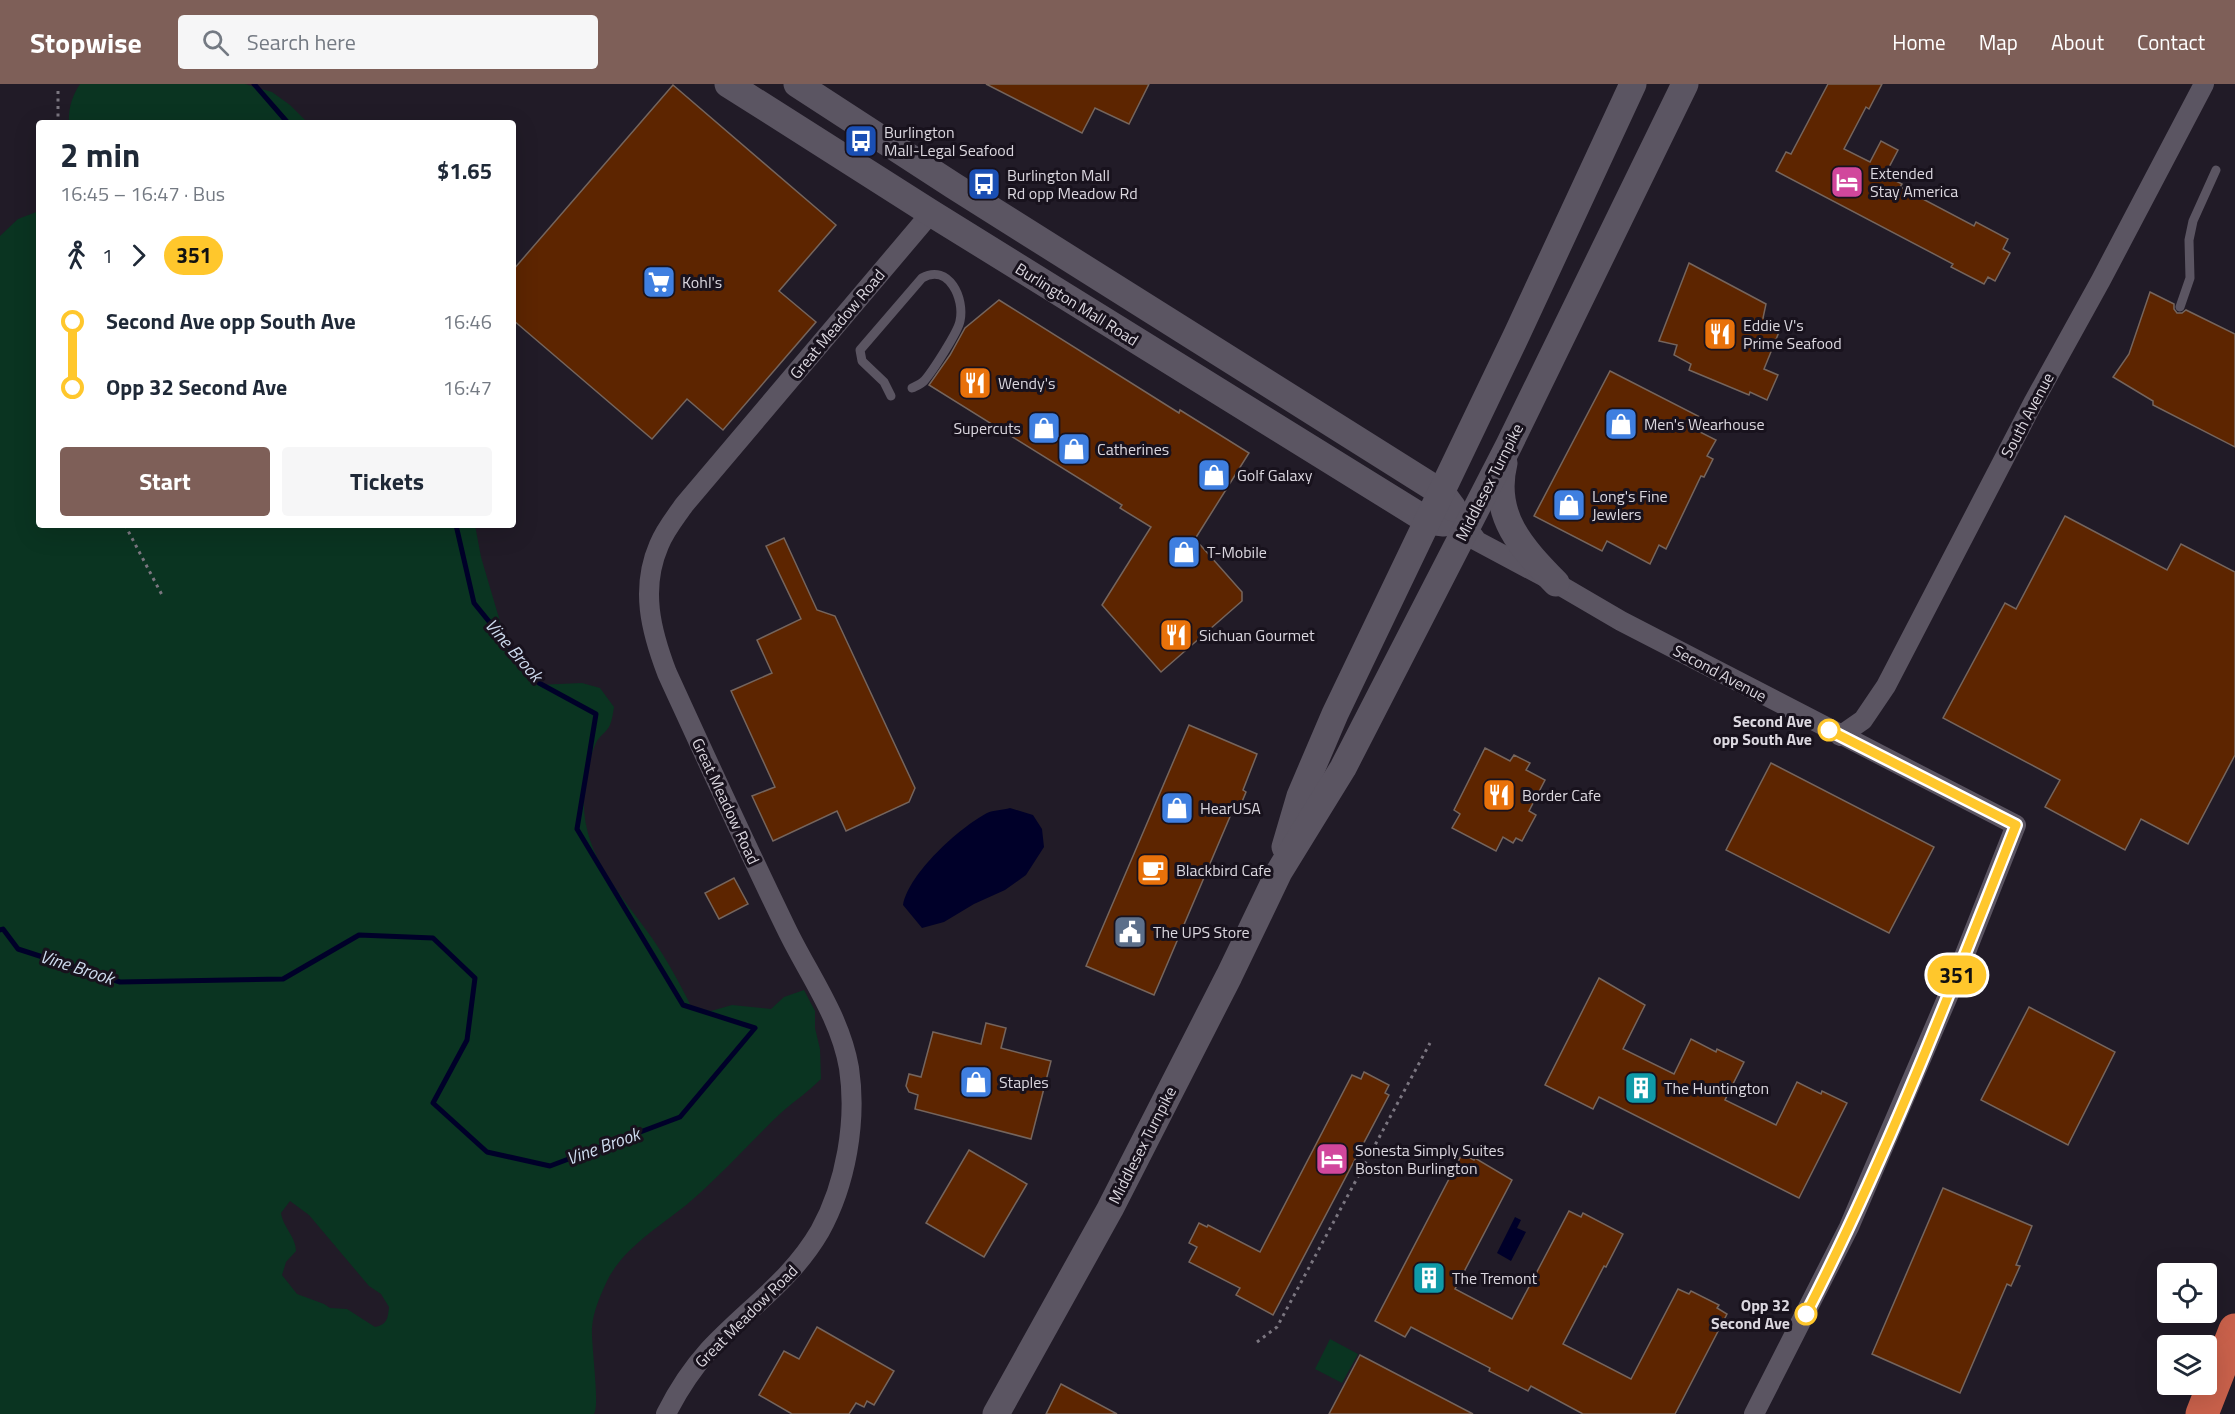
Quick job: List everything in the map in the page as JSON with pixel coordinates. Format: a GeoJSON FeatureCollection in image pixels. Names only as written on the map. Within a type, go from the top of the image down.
{"type":"FeatureCollection","features":[{"type":"Feature","properties":{"kind":"highway"},"geometry":{"type":"LineString","coordinates":[[2202,1414],[2235,1330]]}},
{"type":"Feature","properties":{"kind":"main road","name":"Burlington Mall Road"},"geometry":{"type":"LineString","coordinates":[[728,84],[931,213],[1428,521]]}},
{"type":"Feature","properties":{"kind":"main road"},"geometry":{"type":"LineString","coordinates":[[797,84],[954,186],[1442,493],[1466,526]]}},
{"type":"Feature","properties":{"kind":"main road","name":"Middlesex Turnpike"},"geometry":{"type":"LineString","coordinates":[[1279,872],[1290,827],[1313,761],[1634,84]]}},
{"type":"Feature","properties":{"kind":"main road","name":"Middlesex Turnpike"},"geometry":{"type":"LineString","coordinates":[[996,1414],[1110,1209],[1229,976],[1279,872],[1343,768],[1509,444],[1685,84]]}},
{"type":"Feature","properties":{"kind":"main road"},"geometry":{"type":"LineString","coordinates":[[931,213],[954,186]]}},
{"type":"Feature","properties":{"kind":"main road"},"geometry":{"type":"LineString","coordinates":[[1509,444],[1502,471],[1501,495],[1505,515],[1513,534],[1556,583]]}},
{"type":"Feature","properties":{"kind":"main road"},"geometry":{"type":"LineString","coordinates":[[1428,521],[1466,526]]}},
{"type":"Feature","properties":{"kind":"street","name":"South Avenue"},"geometry":{"type":"LineString","coordinates":[[1840,736],[1863,720],[1886,686],[2033,403],[2101,280],[2204,84]]}},
{"type":"Feature","properties":{"kind":"street","name":"Great Meadow Road"},"geometry":{"type":"LineString","coordinates":[[666,1414],[697,1365],[723,1336],[791,1272],[821,1228],[831,1208],[843,1168],[849,1127],[851,1086],[844,1047],[833,1016],[786,927],[667,673],[651,630],[650,570],[664,534],[684,505],[931,213]]}},
{"type":"Feature","properties":{"kind":"street","name":"Second Avenue"},"geometry":{"type":"LineString","coordinates":[[1466,526],[1477,541],[1621,621],[2016,825],[1950,993],[1849,1227],[1754,1414]]}},
{"type":"Feature","properties":{"kind":"lane"},"geometry":{"type":"LineString","coordinates":[[2180,307],[2190,278],[2188,240],[2193,221],[2216,170]]}},
{"type":"Feature","properties":{"kind":"lane"},"geometry":{"type":"LineString","coordinates":[[891,396],[884,382],[862,361],[860,350],[922,278],[931,274],[940,275],[954,286],[961,312],[960,325],[924,381],[912,388]]}},
{"type":"Feature","properties":{"kind":"path"},"geometry":{"type":"LineString","coordinates":[[58,91],[58,120]]}},
{"type":"Feature","properties":{"kind":"path"},"geometry":{"type":"LineString","coordinates":[[126,528],[162,595]]}},
{"type":"Feature","properties":{"kind":"path"},"geometry":{"type":"LineString","coordinates":[[1257,1342],[1277,1327],[1430,1043]]}},
{"type":"Feature","properties":{"kind":"green space"},"geometry":{"type":"Polygon","coordinates":[[[80,84],[245,84],[272,92],[305,120],[69,120],[75,93],[80,84]]]}},
{"type":"Feature","properties":{"kind":"green space"},"geometry":{"type":"Polygon","coordinates":[[[36,212],[36,528],[476,528],[481,557],[512,662],[536,685],[582,683],[600,688],[614,707],[610,725],[599,738],[591,755],[585,784],[585,818],[589,837],[606,873],[673,971],[691,1006],[711,1011],[732,1005],[771,1009],[784,997],[804,990],[815,1011],[821,1079],[783,1111],[692,1200],[634,1246],[607,1281],[595,1310],[592,1328],[596,1399],[594,1414],[0,1414],[0,236],[18,219],[36,212]],[[290,1201],[281,1213],[294,1241],[296,1251],[286,1262],[282,1275],[297,1294],[330,1308],[347,1309],[375,1327],[384,1323],[389,1307],[381,1294],[369,1286],[309,1215],[290,1201]]]}},
{"type":"Feature","properties":{"kind":"green space"},"geometry":{"type":"Polygon","coordinates":[[[1330,1339],[1358,1354],[1342,1383],[1315,1369],[1330,1339]]]}},
{"type":"Feature","properties":{"kind":"water"},"geometry":{"type":"Polygon","coordinates":[[[1010,808],[1033,815],[1042,829],[1044,847],[1026,875],[1005,890],[974,904],[944,922],[922,928],[903,905],[907,892],[915,879],[937,853],[963,829],[987,813],[1010,808]]]}},
{"type":"Feature","properties":{"kind":"water"},"geometry":{"type":"Polygon","coordinates":[[[1515,1217],[1521,1220],[1517,1228],[1526,1232],[1511,1261],[1497,1253],[1515,1217]]]}},
{"type":"Feature","properties":{"kind":"building"},"geometry":{"type":"Polygon","coordinates":[[[986,84],[1149,84],[1129,124],[1095,108],[1082,133],[986,84]]]}},
{"type":"Feature","properties":{"kind":"building","name":"Extended Stay America"},"geometry":{"type":"Polygon","coordinates":[[[1828,84],[1882,84],[1869,109],[1866,107],[1844,149],[1870,162],[1881,141],[1898,150],[1886,173],[1902,184],[1900,187],[1974,226],[1976,222],[2008,239],[2003,249],[2010,253],[1995,281],[1988,277],[1984,284],[1951,267],[1953,264],[1776,171],[1786,152],[1791,154],[1828,84]]]}},
{"type":"Feature","properties":{"kind":"building"},"geometry":{"type":"Polygon","coordinates":[[[673,85],[836,225],[779,291],[816,322],[723,430],[687,399],[652,439],[516,323],[516,267],[673,85]]]}},
{"type":"Feature","properties":{"kind":"building","name":"Eddie V's Prime Seafood"},"geometry":{"type":"Polygon","coordinates":[[[1689,263],[1766,304],[1763,318],[1781,327],[1764,369],[1778,375],[1767,400],[1689,370],[1691,364],[1674,355],[1677,345],[1659,341],[1689,263]]]}},
{"type":"Feature","properties":{"kind":"building"},"geometry":{"type":"Polygon","coordinates":[[[2150,292],[2174,304],[2177,313],[2186,310],[2235,334],[2235,447],[2153,405],[2153,401],[2113,377],[2129,354],[2150,292]]]}},
{"type":"Feature","properties":{"kind":"building"},"geometry":{"type":"Polygon","coordinates":[[[999,300],[1179,413],[1180,410],[1249,453],[1195,539],[1242,592],[1242,601],[1161,672],[1102,605],[1151,527],[1120,508],[1122,505],[929,385],[965,328],[999,300]]]}},
{"type":"Feature","properties":{"kind":"building"},"geometry":{"type":"Polygon","coordinates":[[[1610,371],[1700,417],[1694,429],[1716,440],[1707,456],[1713,459],[1704,477],[1701,476],[1666,549],[1659,545],[1650,564],[1607,541],[1602,551],[1534,516],[1610,371]]]}},
{"type":"Feature","properties":{"kind":"building"},"geometry":{"type":"Polygon","coordinates":[[[2065,516],[2167,570],[2181,544],[2235,572],[2235,755],[2188,844],[2141,819],[2125,850],[2045,807],[2060,780],[1943,718],[2005,603],[2016,609],[2065,516]]]}},
{"type":"Feature","properties":{"kind":"building"},"geometry":{"type":"Polygon","coordinates":[[[784,538],[817,610],[835,616],[915,788],[909,802],[846,831],[837,811],[773,841],[752,796],[775,787],[731,691],[772,673],[757,640],[801,619],[766,546],[784,538]]]}},
{"type":"Feature","properties":{"kind":"building"},"geometry":{"type":"Polygon","coordinates":[[[1189,725],[1257,754],[1243,790],[1246,792],[1237,814],[1232,812],[1154,995],[1086,966],[1189,725]]]}},
{"type":"Feature","properties":{"kind":"building","name":"Border Cafe"},"geometry":{"type":"Polygon","coordinates":[[[1485,748],[1510,761],[1514,755],[1530,763],[1526,770],[1545,780],[1529,811],[1536,815],[1522,841],[1516,838],[1513,843],[1503,837],[1496,851],[1452,828],[1460,814],[1454,810],[1485,748]]]}},
{"type":"Feature","properties":{"kind":"building"},"geometry":{"type":"Polygon","coordinates":[[[1771,763],[1934,847],[1889,933],[1726,850],[1771,763]]]}},
{"type":"Feature","properties":{"kind":"building"},"geometry":{"type":"Polygon","coordinates":[[[734,878],[748,904],[719,919],[705,893],[734,878]]]}},
{"type":"Feature","properties":{"kind":"building","name":"The Huntington"},"geometry":{"type":"Polygon","coordinates":[[[1599,978],[1645,1005],[1623,1049],[1674,1074],[1691,1039],[1716,1052],[1717,1049],[1744,1062],[1725,1100],[1776,1125],[1797,1082],[1847,1103],[1799,1198],[1599,1097],[1593,1109],[1545,1085],[1599,978]]]}},
{"type":"Feature","properties":{"kind":"building"},"geometry":{"type":"Polygon","coordinates":[[[2029,1007],[2115,1052],[2068,1145],[1981,1100],[2029,1007]]]}},
{"type":"Feature","properties":{"kind":"building","name":"Staples"},"geometry":{"type":"Polygon","coordinates":[[[986,1023],[1006,1028],[1001,1048],[1051,1061],[1031,1139],[915,1109],[918,1095],[909,1092],[906,1086],[909,1074],[921,1077],[933,1032],[981,1044],[986,1023]]]}},
{"type":"Feature","properties":{"kind":"building","name":"Sonesta Simply Suites Boston Burlington"},"geometry":{"type":"Polygon","coordinates":[[[1364,1072],[1389,1085],[1385,1093],[1389,1095],[1273,1315],[1236,1295],[1240,1288],[1189,1262],[1197,1247],[1189,1243],[1199,1223],[1207,1227],[1208,1225],[1260,1252],[1352,1075],[1361,1079],[1364,1072]]]}},
{"type":"Feature","properties":{"kind":"building"},"geometry":{"type":"Polygon","coordinates":[[[969,1150],[1027,1184],[984,1257],[926,1223],[969,1150]]]}},
{"type":"Feature","properties":{"kind":"building","name":"The Tremont"},"geometry":{"type":"Polygon","coordinates":[[[1462,1154],[1474,1160],[1475,1158],[1512,1180],[1455,1289],[1512,1319],[1569,1211],[1581,1217],[1583,1213],[1623,1234],[1563,1344],[1631,1379],[1678,1289],[1689,1294],[1691,1291],[1719,1305],[1717,1308],[1727,1314],[1675,1414],[1583,1414],[1531,1386],[1528,1391],[1489,1371],[1490,1368],[1411,1327],[1405,1337],[1375,1321],[1462,1154]]]}},
{"type":"Feature","properties":{"kind":"building"},"geometry":{"type":"Polygon","coordinates":[[[1943,1188],[2032,1226],[2016,1265],[2020,1266],[2011,1286],[2007,1284],[1960,1393],[1872,1354],[1943,1188]]]}},
{"type":"Feature","properties":{"kind":"building"},"geometry":{"type":"Polygon","coordinates":[[[817,1327],[894,1371],[874,1405],[867,1401],[864,1407],[856,1403],[849,1414],[792,1414],[759,1395],[784,1351],[799,1359],[817,1327]]]}},
{"type":"Feature","properties":{"kind":"building"},"geometry":{"type":"Polygon","coordinates":[[[1360,1355],[1473,1414],[1329,1414],[1360,1355]]]}},
{"type":"Feature","properties":{"kind":"building"},"geometry":{"type":"Polygon","coordinates":[[[1061,1384],[1117,1414],[1046,1414],[1061,1384]]]}},
{"type":"Feature","properties":{"kind":"waterway","name":"Vine Brook"},"geometry":{"type":"LineString","coordinates":[[254,84],[285,120]]}},
{"type":"Feature","properties":{"kind":"waterway","name":"Vine Brook"},"geometry":{"type":"LineString","coordinates":[[0,930],[3,929],[18,949],[120,982],[283,979],[359,935],[433,938],[475,978],[467,1040],[433,1103],[487,1152],[550,1166],[680,1117],[755,1028],[683,1005],[577,829],[596,714],[539,683],[474,603],[457,528]]}},
{"type":"Feature","properties":{"kind":"bus line","name":"351"},"geometry":{"type":"LineString","coordinates":[[1806,1314],[1849,1227],[1896,1119],[1954,982],[2016,825],[1829,730]]}},
{"type":"Feature","properties":{"kind":"place","name":"Burlington Mall-Legal Seafood"},"geometry":{"type":"Point","coordinates":[861,141]}},
{"type":"Feature","properties":{"kind":"place","name":"Extended Stay America"},"geometry":{"type":"Point","coordinates":[1847,182]}},
{"type":"Feature","properties":{"kind":"place","name":"Burlington Mall Rd opp Meadow Rd"},"geometry":{"type":"Point","coordinates":[984,184]}},
{"type":"Feature","properties":{"kind":"place","name":"Kohl's"},"geometry":{"type":"Point","coordinates":[659,282]}},
{"type":"Feature","properties":{"kind":"place","name":"Eddie V's Prime Seafood"},"geometry":{"type":"Point","coordinates":[1720,334]}},
{"type":"Feature","properties":{"kind":"place","name":"Wendy's"},"geometry":{"type":"Point","coordinates":[975,383]}},
{"type":"Feature","properties":{"kind":"place","name":"Men's Wearhouse"},"geometry":{"type":"Point","coordinates":[1621,424]}},
{"type":"Feature","properties":{"kind":"place","name":"Supercuts"},"geometry":{"type":"Point","coordinates":[1044,428]}},
{"type":"Feature","properties":{"kind":"place","name":"Catherines"},"geometry":{"type":"Point","coordinates":[1074,449]}},
{"type":"Feature","properties":{"kind":"place","name":"Golf Galaxy"},"geometry":{"type":"Point","coordinates":[1214,475]}},
{"type":"Feature","properties":{"kind":"place","name":"Long's Fine Jewlers"},"geometry":{"type":"Point","coordinates":[1569,505]}},
{"type":"Feature","properties":{"kind":"place","name":"T-Mobile"},"geometry":{"type":"Point","coordinates":[1184,552]}},
{"type":"Feature","properties":{"kind":"place","name":"Sichuan Gourmet"},"geometry":{"type":"Point","coordinates":[1176,635]}},
{"type":"Feature","properties":{"kind":"place","name":"Second Ave opp South Ave"},"geometry":{"type":"Point","coordinates":[1829,730]}},
{"type":"Feature","properties":{"kind":"place","name":"Border Cafe"},"geometry":{"type":"Point","coordinates":[1499,795]}},
{"type":"Feature","properties":{"kind":"place","name":"HearUSA"},"geometry":{"type":"Point","coordinates":[1177,808]}},
{"type":"Feature","properties":{"kind":"place","name":"Blackbird Cafe"},"geometry":{"type":"Point","coordinates":[1153,870]}},
{"type":"Feature","properties":{"kind":"place","name":"The UPS Store"},"geometry":{"type":"Point","coordinates":[1130,932]}},
{"type":"Feature","properties":{"kind":"place","name":"Staples"},"geometry":{"type":"Point","coordinates":[976,1082]}},
{"type":"Feature","properties":{"kind":"place","name":"The Huntington"},"geometry":{"type":"Point","coordinates":[1641,1088]}},
{"type":"Feature","properties":{"kind":"place","name":"Sonesta Simply Suites Boston Burlington"},"geometry":{"type":"Point","coordinates":[1332,1159]}},
{"type":"Feature","properties":{"kind":"place","name":"The Tremont"},"geometry":{"type":"Point","coordinates":[1429,1278]}},
{"type":"Feature","properties":{"kind":"place","name":"Opp 32 Second Ave"},"geometry":{"type":"Point","coordinates":[1806,1314]}}]}
